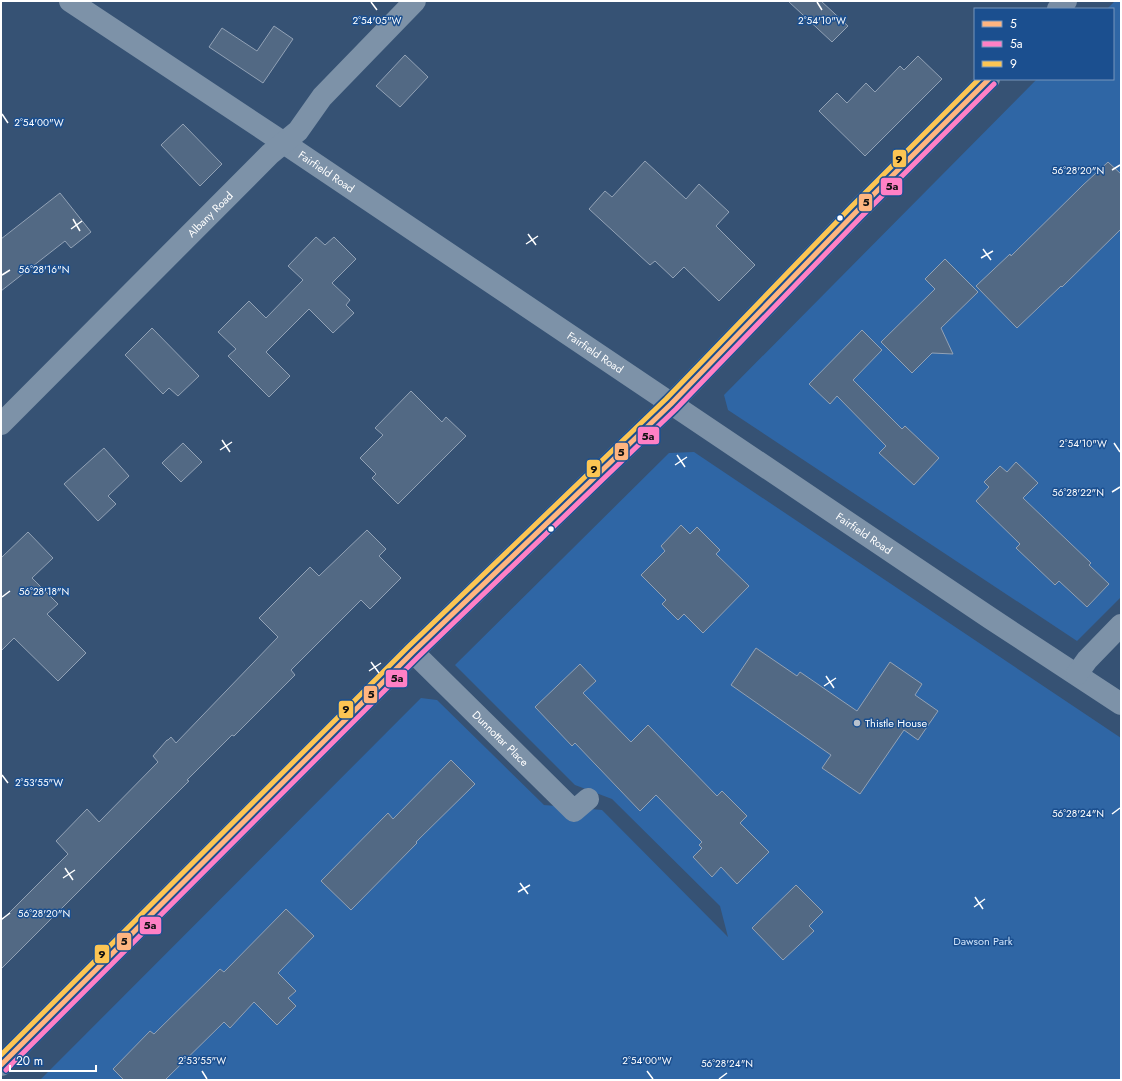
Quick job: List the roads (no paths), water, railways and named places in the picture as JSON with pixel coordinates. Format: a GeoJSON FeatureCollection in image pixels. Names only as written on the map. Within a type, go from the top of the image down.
{"type":"FeatureCollection","features":[{"type":"Feature","properties":{"kind":"street","name":"Fairfield Road"},"geometry":{"type":"LineString","coordinates":[[70,1],[284,143],[990,618],[1121,704]]}},
{"type":"Feature","properties":{"kind":"street","name":"Albany Road"},"geometry":{"type":"LineString","coordinates":[[1,424],[270,154],[298,131],[322,97],[415,1]]}},
{"type":"Feature","properties":{"kind":"street"},"geometry":{"type":"LineString","coordinates":[[1,1065],[413,652],[671,404],[856,212],[987,80]]}},
{"type":"Feature","properties":{"kind":"street"},"geometry":{"type":"LineString","coordinates":[[1077,674],[1087,660],[1121,625]]}},
{"type":"Feature","properties":{"kind":"street","name":"Dunnottar Place"},"geometry":{"type":"LineString","coordinates":[[413,652],[574,812],[588,799]]}},
{"type":"Feature","properties":{"kind":"place","name":"Thistle House"},"geometry":{"type":"Point","coordinates":[857,723]}},
{"type":"Feature","properties":{"kind":"park label","name":"Dawson Park"},"geometry":{"type":"Point","coordinates":[983,941]}}]}
